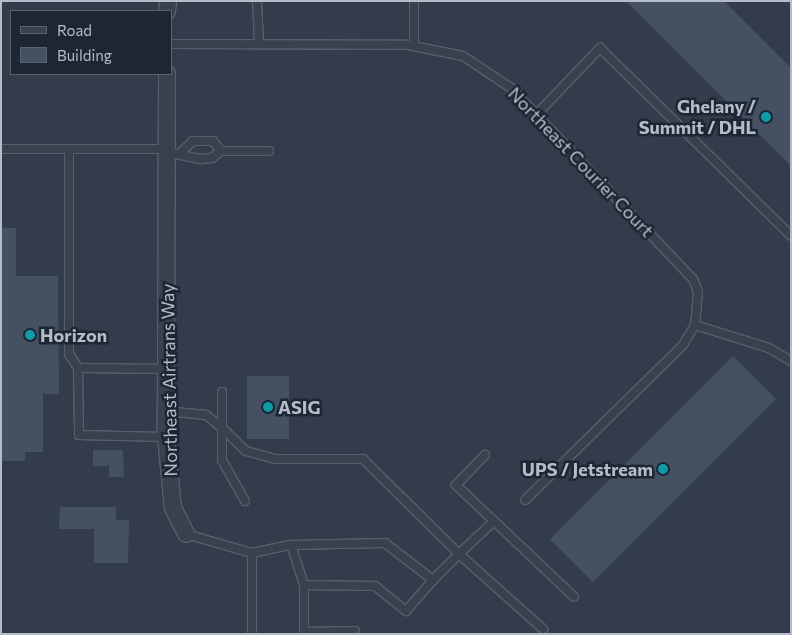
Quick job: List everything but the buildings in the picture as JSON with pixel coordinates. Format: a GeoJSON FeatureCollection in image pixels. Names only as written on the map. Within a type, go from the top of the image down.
{"type":"FeatureCollection","features":[{"type":"Feature","properties":{"kind":"street","name":"Northeast Airtrans Way"},"geometry":{"type":"LineString","coordinates":[[167,75],[172,151],[166,437],[173,508],[186,534]]}},
{"type":"Feature","properties":{"kind":"lane"},"geometry":{"type":"LineString","coordinates":[[257,1],[259,44]]}},
{"type":"Feature","properties":{"kind":"lane"},"geometry":{"type":"LineString","coordinates":[[414,1],[414,45]]}},
{"type":"Feature","properties":{"kind":"lane","name":"Northeast Courier Court"},"geometry":{"type":"LineString","coordinates":[[172,44],[414,45],[449,50],[483,66],[536,115],[693,279],[698,292],[695,325],[683,345],[525,500]]}},
{"type":"Feature","properties":{"kind":"lane"},"geometry":{"type":"LineString","coordinates":[[536,115],[600,48],[791,236]]}},
{"type":"Feature","properties":{"kind":"lane"},"geometry":{"type":"LineString","coordinates":[[172,151],[194,141],[213,141],[221,151]]}},
{"type":"Feature","properties":{"kind":"lane"},"geometry":{"type":"LineString","coordinates":[[1,149],[172,151],[200,159],[212,158],[221,151],[269,151]]}},
{"type":"Feature","properties":{"kind":"lane"},"geometry":{"type":"LineString","coordinates":[[69,149],[68,354],[78,368],[79,435],[166,437]]}},
{"type":"Feature","properties":{"kind":"lane"},"geometry":{"type":"LineString","coordinates":[[695,325],[769,348],[791,362]]}},
{"type":"Feature","properties":{"kind":"lane"},"geometry":{"type":"LineString","coordinates":[[78,368],[166,369]]}},
{"type":"Feature","properties":{"kind":"lane"},"geometry":{"type":"LineString","coordinates":[[222,392],[222,460],[246,501]]}},
{"type":"Feature","properties":{"kind":"lane"},"geometry":{"type":"LineString","coordinates":[[166,411],[206,416],[222,428],[246,451],[276,459],[363,459],[459,554],[543,628]]}},
{"type":"Feature","properties":{"kind":"lane"},"geometry":{"type":"LineString","coordinates":[[485,455],[456,485],[574,597]]}},
{"type":"Feature","properties":{"kind":"lane"},"geometry":{"type":"LineString","coordinates":[[304,585],[375,586],[406,611],[433,580],[494,521]]}},
{"type":"Feature","properties":{"kind":"lane","name":"Northeast Airtrans Way"},"geometry":{"type":"LineString","coordinates":[[186,534],[252,553]]}},
{"type":"Feature","properties":{"kind":"lane"},"geometry":{"type":"LineString","coordinates":[[252,634],[252,553],[291,545],[385,543],[433,580]]}},
{"type":"Feature","properties":{"kind":"lane"},"geometry":{"type":"LineString","coordinates":[[291,545],[304,585],[304,632],[355,631]]}},
{"type":"Feature","properties":{"kind":"shaded area"},"geometry":{"type":"Polygon","coordinates":[[[1,1],[791,1],[791,634],[1,634],[1,1]]]}},
{"type":"Feature","properties":{"kind":"place","name":"Ghelany / Summit / DHL"},"geometry":{"type":"Point","coordinates":[766,117]}},
{"type":"Feature","properties":{"kind":"place","name":"Horizon"},"geometry":{"type":"Point","coordinates":[30,335]}},
{"type":"Feature","properties":{"kind":"place","name":"ASIG"},"geometry":{"type":"Point","coordinates":[268,407]}},
{"type":"Feature","properties":{"kind":"place","name":"UPS / Jetstream"},"geometry":{"type":"Point","coordinates":[663,469]}}]}
